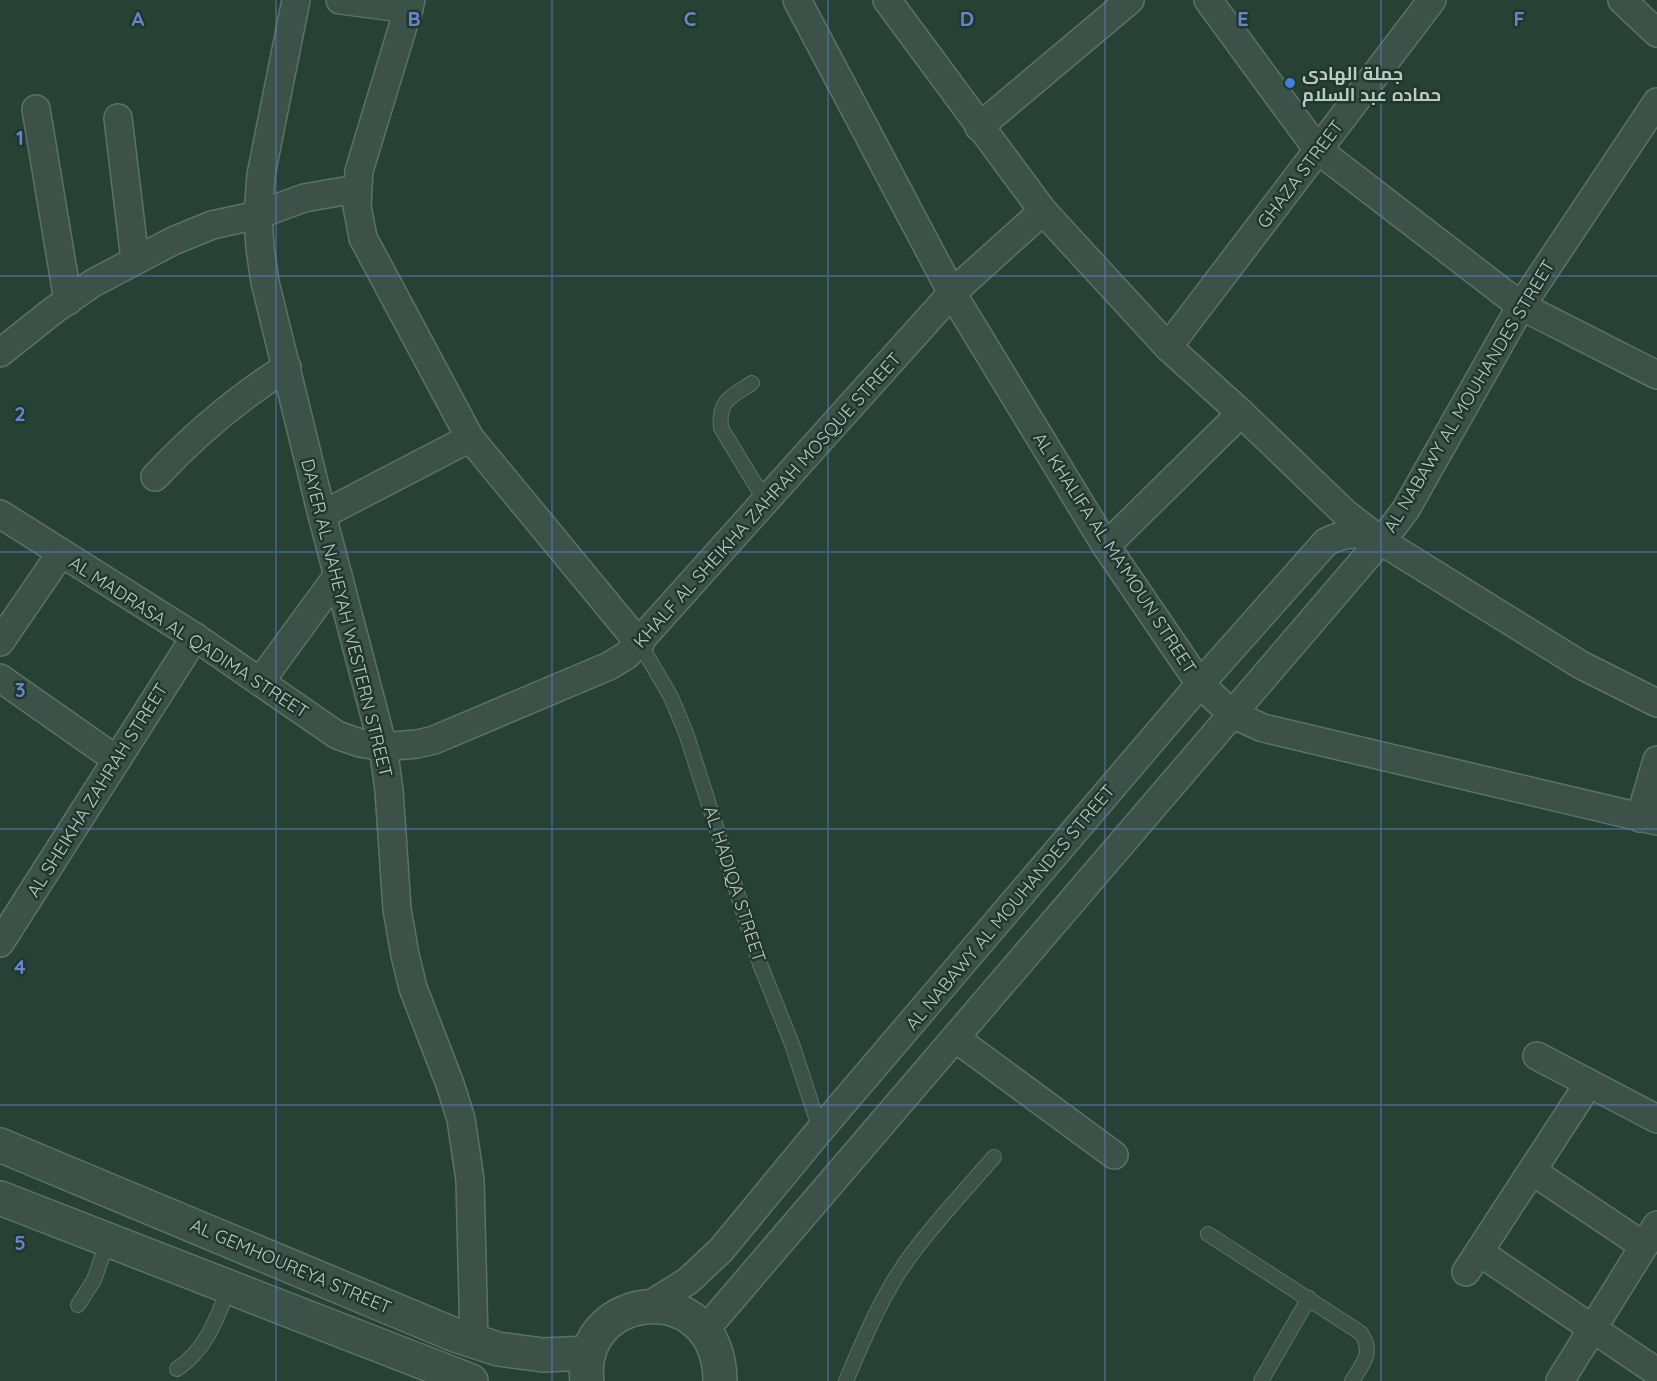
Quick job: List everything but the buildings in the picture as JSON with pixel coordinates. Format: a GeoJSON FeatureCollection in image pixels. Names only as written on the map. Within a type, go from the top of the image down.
{"type":"FeatureCollection","features":[{"type":"Feature","properties":{"kind":"street","name":"DAYER AL NAHEYAH WESTERN STREET"},"geometry":{"type":"LineString","coordinates":[[296,0],[261,175],[258,214],[260,248],[265,282],[322,514],[383,747],[389,790],[397,909],[405,955],[424,1020],[450,1084],[467,1149],[470,1179],[474,1341]]}},
{"type":"Feature","properties":{"kind":"street"},"geometry":{"type":"LineString","coordinates":[[340,0],[410,4],[363,153],[356,189],[363,238],[470,438],[640,644]]}},
{"type":"Feature","properties":{"kind":"street","name":"AL KHALIFA AL MA'MOUN STREET"},"geometry":{"type":"LineString","coordinates":[[797,0],[952,293],[1106,546],[1200,684],[1232,714],[1263,728],[1649,819]]}},
{"type":"Feature","properties":{"kind":"street"},"geometry":{"type":"LineString","coordinates":[[887,0],[1043,211],[1168,347],[1241,412],[1345,513],[1381,541],[1581,665],[1657,703]]}},
{"type":"Feature","properties":{"kind":"street"},"geometry":{"type":"LineString","coordinates":[[979,127],[1130,0]]}},
{"type":"Feature","properties":{"kind":"street"},"geometry":{"type":"LineString","coordinates":[[1208,0],[1318,150],[1521,306],[1657,375]]}},
{"type":"Feature","properties":{"kind":"street","name":"GHAZA STREET"},"geometry":{"type":"LineString","coordinates":[[1168,347],[1432,0]]}},
{"type":"Feature","properties":{"kind":"street"},"geometry":{"type":"LineString","coordinates":[[1622,0],[1657,33]]}},
{"type":"Feature","properties":{"kind":"street","name":"AL NABAWY AL MOUHANDES STREET"},"geometry":{"type":"LineString","coordinates":[[705,1330],[1406,509],[1521,306],[1657,102]]}},
{"type":"Feature","properties":{"kind":"street"},"geometry":{"type":"LineString","coordinates":[[36,109],[68,300]]}},
{"type":"Feature","properties":{"kind":"street"},"geometry":{"type":"LineString","coordinates":[[118,118],[135,260]]}},
{"type":"Feature","properties":{"kind":"street"},"geometry":{"type":"LineString","coordinates":[[0,353],[15,339],[68,300],[135,260],[212,225],[258,214],[304,198],[356,189]]}},
{"type":"Feature","properties":{"kind":"street","name":"KHALF AL SHEIKHA ZAHRAH MOSQUE STREET"},"geometry":{"type":"LineString","coordinates":[[383,747],[434,740],[609,666],[627,655],[640,644],[952,293],[1043,211]]}},
{"type":"Feature","properties":{"kind":"street"},"geometry":{"type":"LineString","coordinates":[[154,477],[187,442],[224,410],[254,387],[287,367]]}},
{"type":"Feature","properties":{"kind":"street"},"geometry":{"type":"LineString","coordinates":[[1106,546],[1241,412]]}},
{"type":"Feature","properties":{"kind":"street"},"geometry":{"type":"LineString","coordinates":[[322,514],[470,438]]}},
{"type":"Feature","properties":{"kind":"street","name":"AL MADRASA AL QADIMA STREET"},"geometry":{"type":"LineString","coordinates":[[0,514],[195,637],[337,735],[360,743],[383,747]]}},
{"type":"Feature","properties":{"kind":"street","name":"AL NABAWY AL MOUHANDES STREET"},"geometry":{"type":"LineString","coordinates":[[648,1306],[688,1281],[721,1250],[820,1130],[1200,684],[1326,542],[1348,534],[1360,533],[1381,541]]}},
{"type":"Feature","properties":{"kind":"street"},"geometry":{"type":"LineString","coordinates":[[0,642],[61,553]]}},
{"type":"Feature","properties":{"kind":"street"},"geometry":{"type":"LineString","coordinates":[[260,682],[338,575]]}},
{"type":"Feature","properties":{"kind":"street","name":"AL SHEIKHA ZAHRAH STREET"},"geometry":{"type":"LineString","coordinates":[[0,943],[195,637]]}},
{"type":"Feature","properties":{"kind":"street"},"geometry":{"type":"LineString","coordinates":[[0,678],[117,760]]}},
{"type":"Feature","properties":{"kind":"street"},"geometry":{"type":"LineString","coordinates":[[1649,819],[1657,760]]}},
{"type":"Feature","properties":{"kind":"street"},"geometry":{"type":"LineString","coordinates":[[954,1038],[1114,1155]]}},
{"type":"Feature","properties":{"kind":"street"},"geometry":{"type":"LineString","coordinates":[[1537,1056],[1657,1119]]}},
{"type":"Feature","properties":{"kind":"street"},"geometry":{"type":"LineString","coordinates":[[1589,1083],[1473,1262],[1592,1329],[1657,1372]]}},
{"type":"Feature","properties":{"kind":"street"},"geometry":{"type":"LineString","coordinates":[[820,1130],[837,1176]]}},
{"type":"Feature","properties":{"kind":"street","name":"AL GEMHOUREYA STREET"},"geometry":{"type":"LineString","coordinates":[[0,1145],[444,1330],[498,1349],[543,1355],[588,1367]]}},
{"type":"Feature","properties":{"kind":"street"},"geometry":{"type":"LineString","coordinates":[[1532,1171],[1651,1236],[1560,1381]]}},
{"type":"Feature","properties":{"kind":"street"},"geometry":{"type":"LineString","coordinates":[[0,1198],[471,1381]]}},
{"type":"Feature","properties":{"kind":"street"},"geometry":{"type":"LineString","coordinates":[[588,1367],[598,1335],[611,1320],[629,1310],[648,1306],[664,1307],[679,1311],[693,1319],[705,1330],[714,1345],[719,1363],[720,1381]]}},
{"type":"Feature","properties":{"kind":"lane"},"geometry":{"type":"LineString","coordinates":[[752,383],[726,400],[720,417],[721,428],[766,502]]}},
{"type":"Feature","properties":{"kind":"lane","name":"AL HADIQA STREET"},"geometry":{"type":"LineString","coordinates":[[640,644],[671,697],[686,733],[760,964],[792,1044],[820,1130]]}},
{"type":"Feature","properties":{"kind":"lane"},"geometry":{"type":"LineString","coordinates":[[846,1381],[887,1293],[913,1252],[994,1157]]}},
{"type":"Feature","properties":{"kind":"lane"},"geometry":{"type":"LineString","coordinates":[[1208,1234],[1361,1333],[1367,1342],[1367,1356],[1352,1381]]}},
{"type":"Feature","properties":{"kind":"lane"},"geometry":{"type":"LineString","coordinates":[[78,1305],[94,1280],[108,1240]]}},
{"type":"Feature","properties":{"kind":"lane"},"geometry":{"type":"LineString","coordinates":[[177,1370],[192,1360],[202,1347],[229,1287]]}},
{"type":"Feature","properties":{"kind":"lane"},"geometry":{"type":"LineString","coordinates":[[1261,1381],[1309,1298]]}},
{"type":"Feature","properties":{"kind":"place","name":"جملة الهادى حماده عبد السلام"},"geometry":{"type":"Point","coordinates":[1290,83]}}]}
